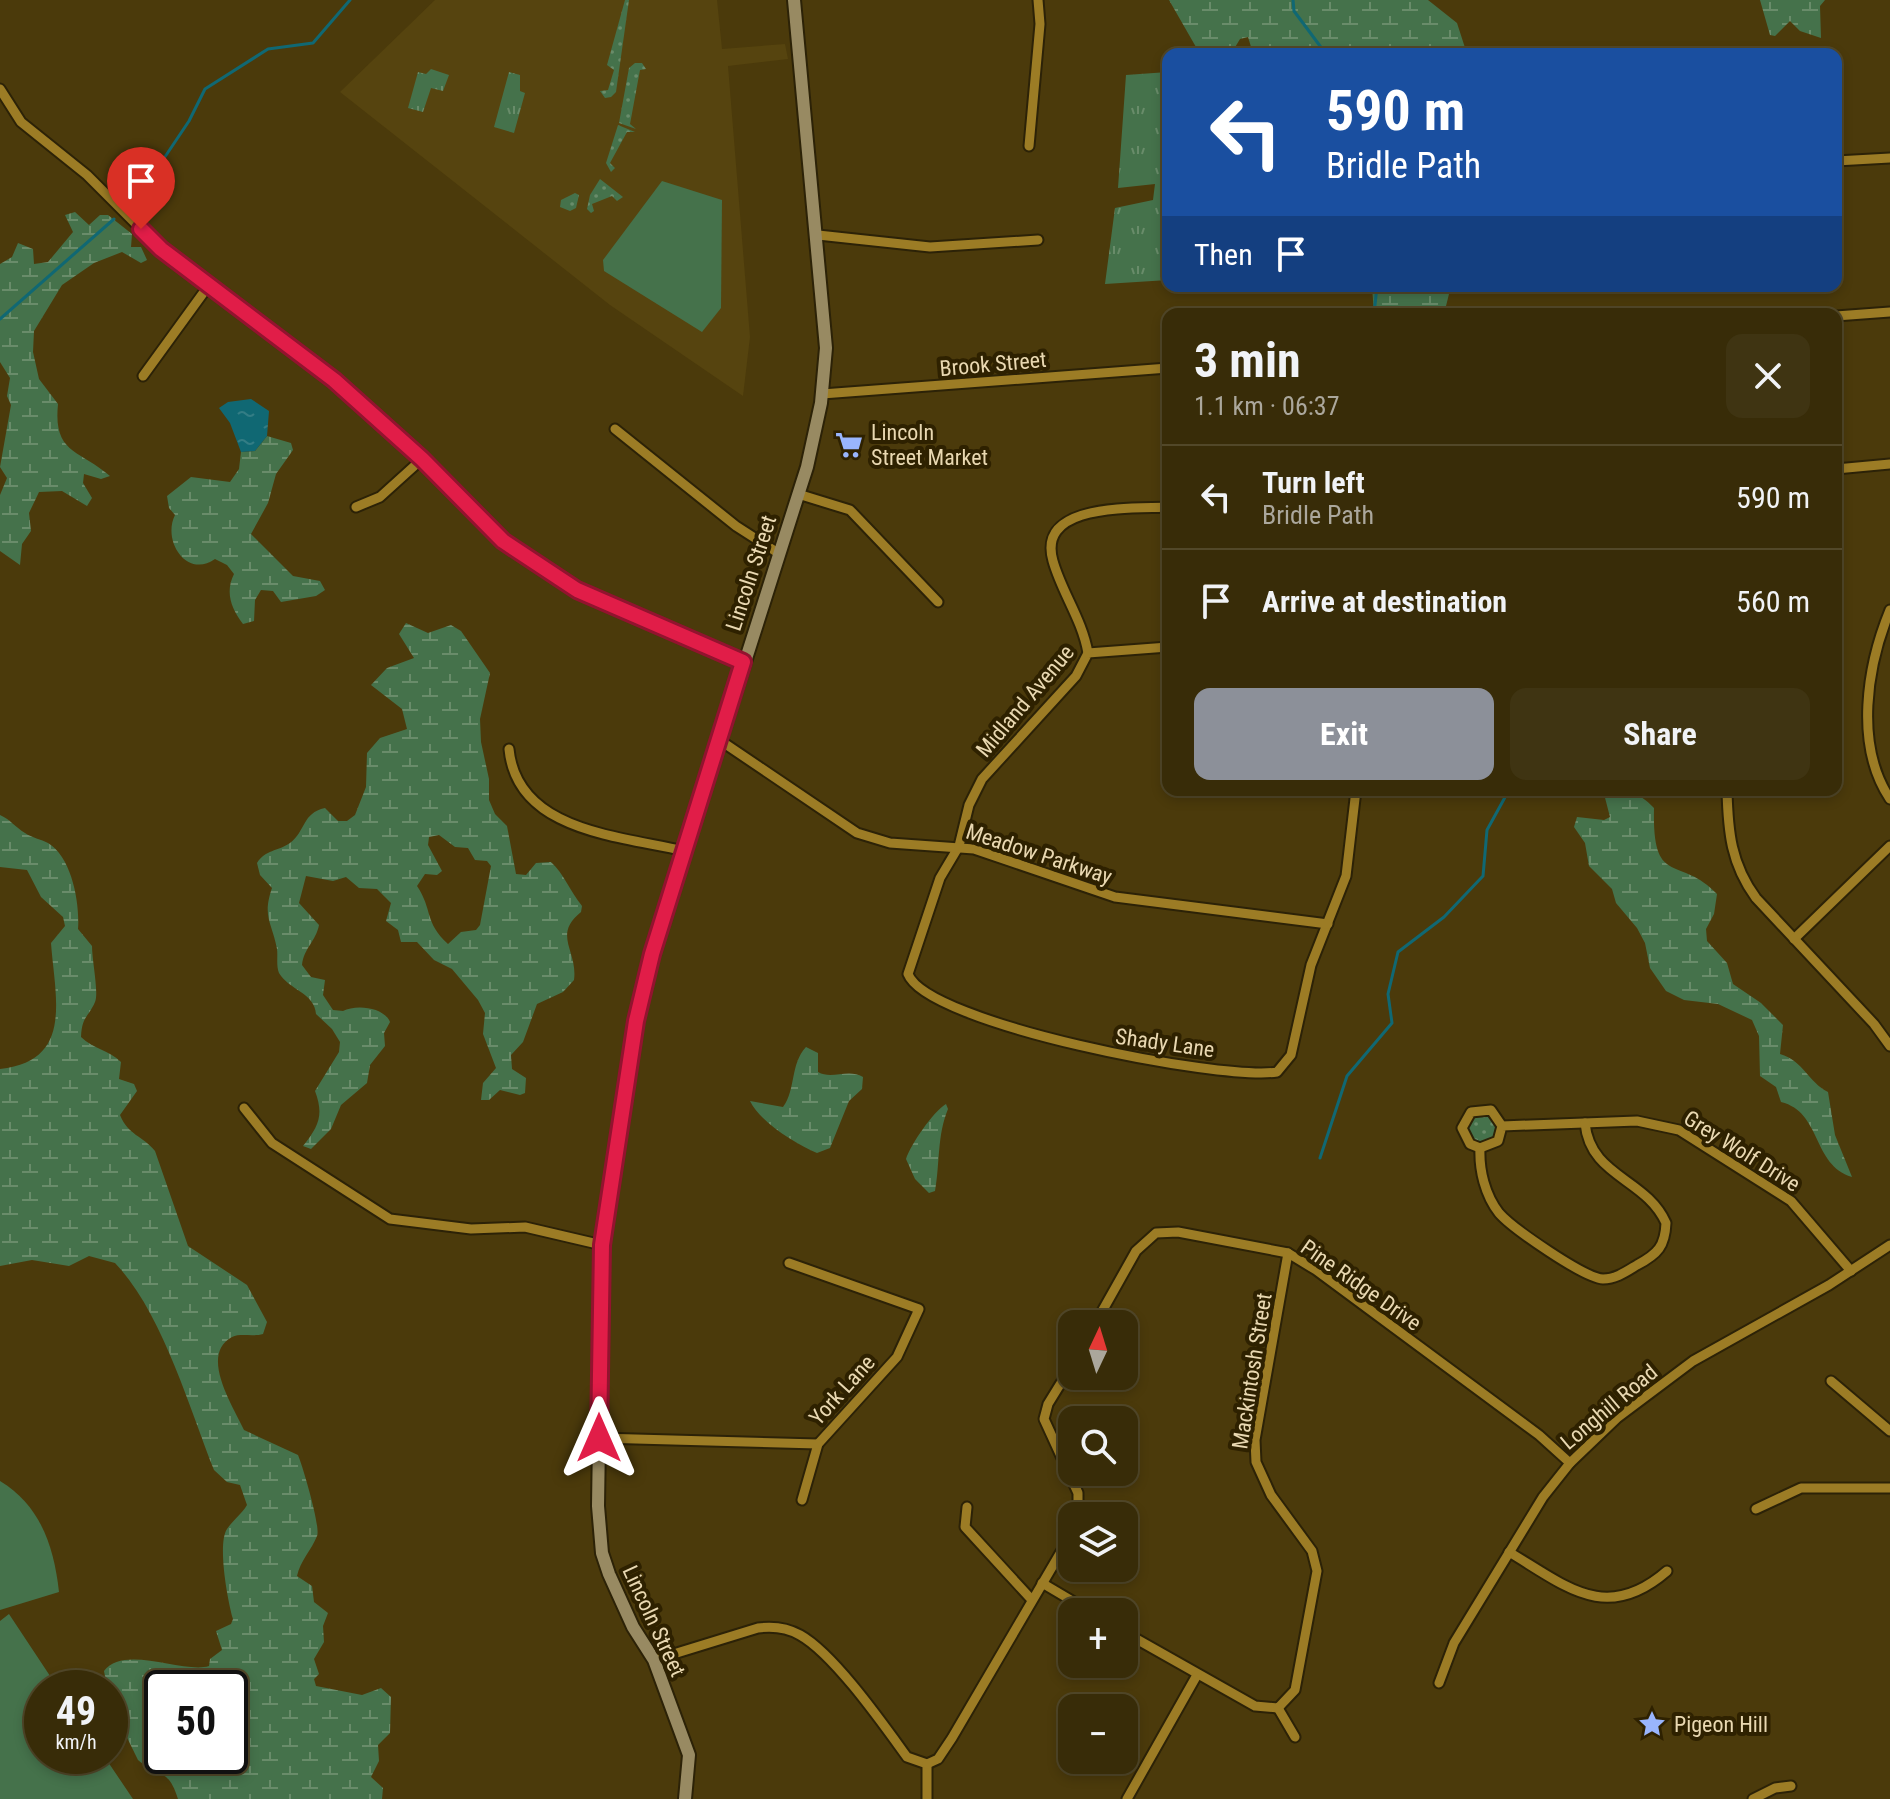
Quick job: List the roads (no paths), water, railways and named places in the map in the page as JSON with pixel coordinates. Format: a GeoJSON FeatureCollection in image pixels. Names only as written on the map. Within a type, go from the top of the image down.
{"type":"FeatureCollection","features":[{"type":"Feature","properties":{"kind":"main road","name":"Lincoln Street"},"geometry":{"type":"LineString","coordinates":[[685,1799],[689,1755],[654,1660],[617,1596],[602,1553],[598,1506],[602,1245],[636,1021],[652,954],[798,494],[822,394],[826,348],[818,235],[794,0]]}},
{"type":"Feature","properties":{"kind":"street"},"geometry":{"type":"LineString","coordinates":[[1029,146],[1040,24],[1038,0]]}},
{"type":"Feature","properties":{"kind":"street"},"geometry":{"type":"LineString","coordinates":[[0,89],[21,122],[87,175],[161,249],[334,380],[422,459],[503,541],[577,590],[635,618],[743,662]]}},
{"type":"Feature","properties":{"kind":"street"},"geometry":{"type":"LineString","coordinates":[[1842,161],[1890,158]]}},
{"type":"Feature","properties":{"kind":"street"},"geometry":{"type":"LineString","coordinates":[[818,235],[930,247],[1038,240]]}},
{"type":"Feature","properties":{"kind":"street"},"geometry":{"type":"LineString","coordinates":[[143,376],[209,285]]}},
{"type":"Feature","properties":{"kind":"street"},"geometry":{"type":"LineString","coordinates":[[1842,316],[1890,312]]}},
{"type":"Feature","properties":{"kind":"street","name":"Brook Street"},"geometry":{"type":"LineString","coordinates":[[822,394],[1162,368]]}},
{"type":"Feature","properties":{"kind":"street"},"geometry":{"type":"LineString","coordinates":[[615,429],[736,526],[778,553]]}},
{"type":"Feature","properties":{"kind":"street"},"geometry":{"type":"LineString","coordinates":[[356,507],[380,497],[422,459]]}},
{"type":"Feature","properties":{"kind":"street"},"geometry":{"type":"LineString","coordinates":[[1842,468],[1890,464]]}},
{"type":"Feature","properties":{"kind":"street"},"geometry":{"type":"LineString","coordinates":[[798,494],[850,510],[938,602]]}},
{"type":"Feature","properties":{"kind":"street"},"geometry":{"type":"LineString","coordinates":[[1088,653],[1084,630],[1053,563],[1052,542],[1061,526],[1072,517],[1084,513],[1162,507]]}},
{"type":"Feature","properties":{"kind":"street"},"geometry":{"type":"LineString","coordinates":[[1890,610],[1874,659],[1868,723],[1873,765],[1890,799]]}},
{"type":"Feature","properties":{"kind":"street","name":"Midland Avenue"},"geometry":{"type":"LineString","coordinates":[[959,846],[969,805],[982,779],[1076,676],[1088,653],[1162,647]]}},
{"type":"Feature","properties":{"kind":"street","name":"Meadow Parkway"},"geometry":{"type":"LineString","coordinates":[[718,739],[857,833],[890,843],[959,846],[1115,897],[1328,924]]}},
{"type":"Feature","properties":{"kind":"street"},"geometry":{"type":"LineString","coordinates":[[509,749],[511,770],[526,792],[566,824],[684,851]]}},
{"type":"Feature","properties":{"kind":"street","name":"Shady Lane"},"geometry":{"type":"LineString","coordinates":[[959,846],[940,878],[912,957],[908,974],[911,982],[924,994],[1000,1022],[1107,1054],[1277,1072],[1291,1055],[1311,965],[1346,876],[1355,796]]}},
{"type":"Feature","properties":{"kind":"street"},"geometry":{"type":"LineString","coordinates":[[1727,796],[1728,828],[1737,869],[1756,898],[1890,1045]]}},
{"type":"Feature","properties":{"kind":"street"},"geometry":{"type":"LineString","coordinates":[[1794,939],[1890,846]]}},
{"type":"Feature","properties":{"kind":"street"},"geometry":{"type":"LineString","coordinates":[[244,1108],[272,1143],[390,1219],[471,1229],[525,1227],[602,1245]]}},
{"type":"Feature","properties":{"kind":"street","name":"Grey Wolf Drive"},"geometry":{"type":"LineString","coordinates":[[1585,1123],[1590,1147],[1596,1158],[1648,1197],[1666,1223],[1662,1248],[1655,1256],[1617,1277],[1604,1279],[1578,1271],[1499,1213],[1481,1178],[1480,1148],[1464,1137],[1462,1128],[1471,1112],[1491,1110],[1502,1126],[1585,1123],[1645,1122],[1679,1130],[1791,1201],[1851,1271]]}},
{"type":"Feature","properties":{"kind":"street"},"geometry":{"type":"LineString","coordinates":[[1480,1148],[1498,1141],[1502,1126]]}},
{"type":"Feature","properties":{"kind":"street","name":"Pine Ridge Drive"},"geometry":{"type":"LineString","coordinates":[[1103,1310],[1136,1251],[1156,1233],[1178,1232],[1288,1253],[1316,1270],[1539,1435],[1570,1463]]}},
{"type":"Feature","properties":{"kind":"street","name":"Longhill Road"},"geometry":{"type":"LineString","coordinates":[[1439,1683],[1454,1643],[1543,1497],[1570,1463],[1617,1418],[1693,1361],[1851,1271],[1890,1245]]}},
{"type":"Feature","properties":{"kind":"street","name":"Mackintosh Street"},"geometry":{"type":"LineString","coordinates":[[1278,1708],[1295,1690],[1317,1571],[1312,1551],[1271,1495],[1256,1462],[1255,1440],[1288,1253]]}},
{"type":"Feature","properties":{"kind":"street","name":"York Lane"},"geometry":{"type":"LineString","coordinates":[[789,1263],[919,1309],[897,1357],[818,1444],[802,1500]]}},
{"type":"Feature","properties":{"kind":"street"},"geometry":{"type":"LineString","coordinates":[[1831,1381],[1890,1431]]}},
{"type":"Feature","properties":{"kind":"street"},"geometry":{"type":"LineString","coordinates":[[1058,1388],[1048,1404],[1044,1419],[1078,1493],[1078,1502]]}},
{"type":"Feature","properties":{"kind":"street"},"geometry":{"type":"LineString","coordinates":[[599,1438],[818,1444]]}},
{"type":"Feature","properties":{"kind":"street"},"geometry":{"type":"LineString","coordinates":[[1756,1509],[1801,1488],[1890,1488]]}},
{"type":"Feature","properties":{"kind":"street"},"geometry":{"type":"LineString","coordinates":[[967,1507],[965,1527],[973,1540],[1032,1600]]}},
{"type":"Feature","properties":{"kind":"street"},"geometry":{"type":"LineString","coordinates":[[1509,1552],[1568,1588],[1600,1599],[1624,1597],[1667,1571]]}},
{"type":"Feature","properties":{"kind":"street"},"geometry":{"type":"LineString","coordinates":[[654,1660],[723,1636],[773,1626],[787,1629],[825,1655],[907,1757],[927,1764],[938,1759],[952,1738],[1058,1556]]}},
{"type":"Feature","properties":{"kind":"street"},"geometry":{"type":"LineString","coordinates":[[1042,1583],[1067,1598]]}},
{"type":"Feature","properties":{"kind":"street"},"geometry":{"type":"LineString","coordinates":[[1138,1640],[1255,1706],[1278,1708],[1295,1737]]}},
{"type":"Feature","properties":{"kind":"street"},"geometry":{"type":"LineString","coordinates":[[1127,1799],[1197,1675]]}},
{"type":"Feature","properties":{"kind":"street"},"geometry":{"type":"LineString","coordinates":[[927,1764],[927,1799]]}},
{"type":"Feature","properties":{"kind":"street"},"geometry":{"type":"LineString","coordinates":[[1753,1799],[1775,1788],[1791,1786]]}},
{"type":"Feature","properties":{"kind":"water"},"geometry":{"type":"Polygon","coordinates":[[[251,399],[269,411],[267,436],[255,451],[241,452],[230,423],[219,408],[228,402],[251,399]]]}},
{"type":"Feature","properties":{"kind":"waterway"},"geometry":{"type":"LineString","coordinates":[[136,200],[189,121],[205,89],[268,49],[313,43],[350,0]]}},
{"type":"Feature","properties":{"kind":"waterway"},"geometry":{"type":"LineString","coordinates":[[1293,0],[1294,11],[1322,48]]}},
{"type":"Feature","properties":{"kind":"waterway"},"geometry":{"type":"LineString","coordinates":[[0,319],[114,219]]}},
{"type":"Feature","properties":{"kind":"waterway"},"geometry":{"type":"LineString","coordinates":[[1375,308],[1376,292]]}},
{"type":"Feature","properties":{"kind":"waterway"},"geometry":{"type":"LineString","coordinates":[[1320,1158],[1347,1076],[1392,1023],[1388,994],[1398,952],[1444,917],[1483,876],[1487,830],[1506,796]]}},
{"type":"Feature","properties":{"kind":"place","name":"Lincoln Street Market"},"geometry":{"type":"Point","coordinates":[849,445]}},
{"type":"Feature","properties":{"kind":"place","name":"Pigeon Hill"},"geometry":{"type":"Point","coordinates":[1652,1724]}}]}
